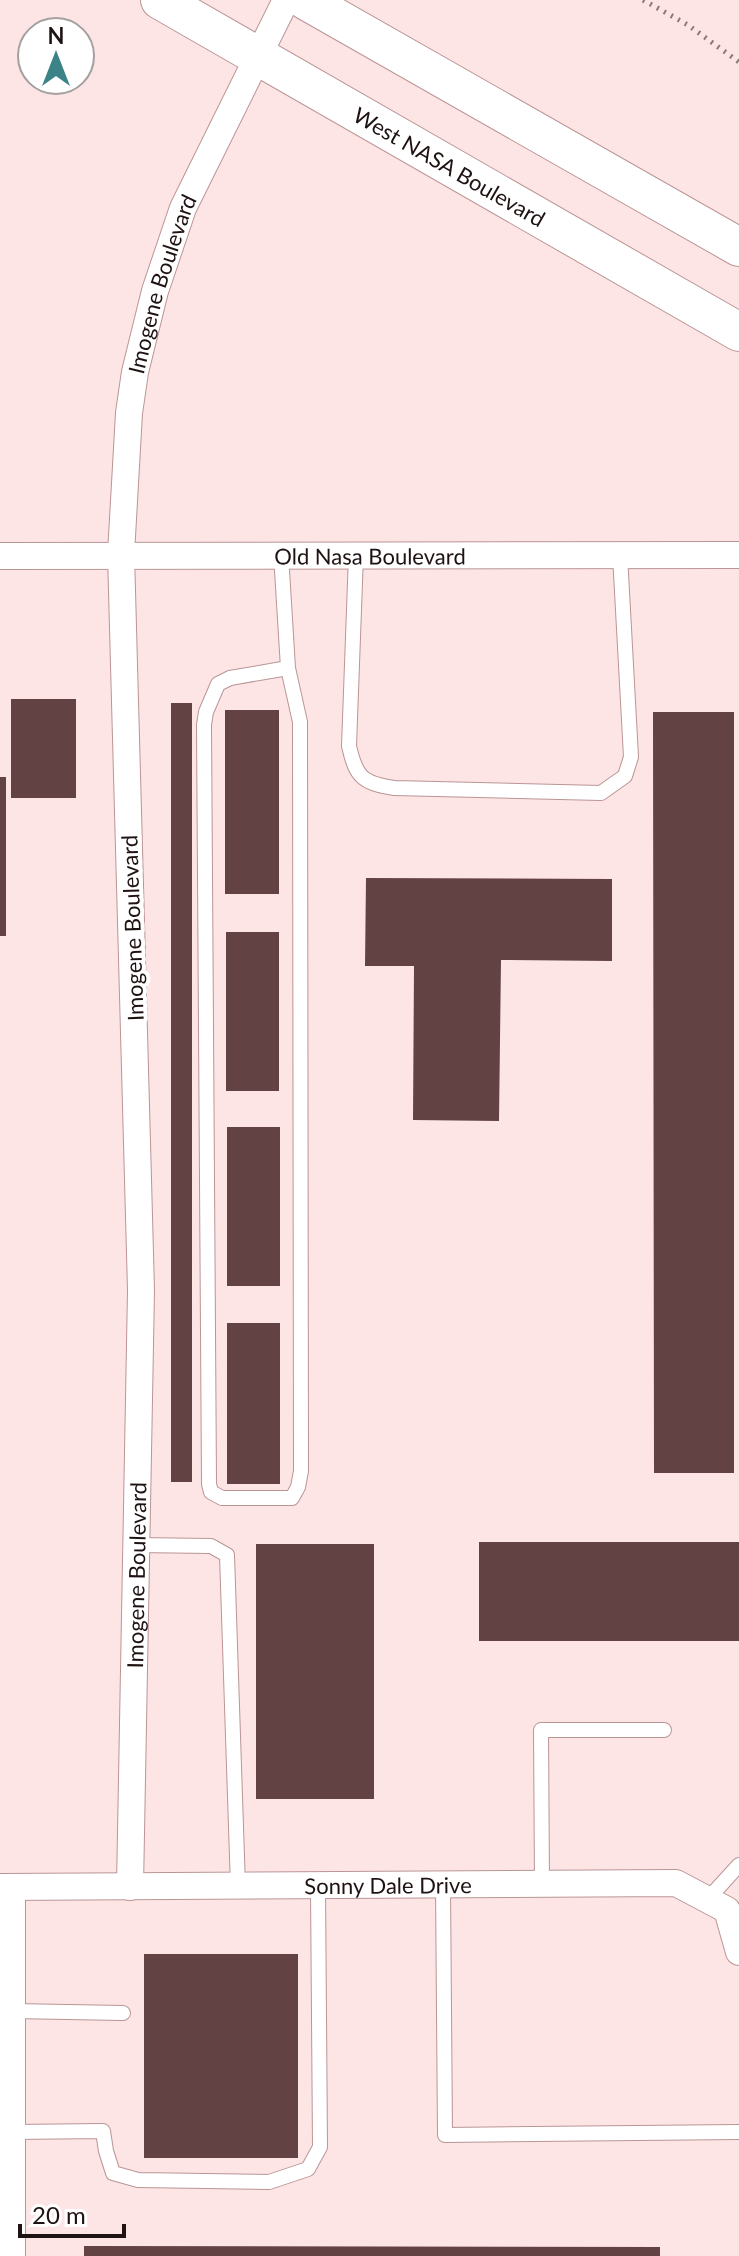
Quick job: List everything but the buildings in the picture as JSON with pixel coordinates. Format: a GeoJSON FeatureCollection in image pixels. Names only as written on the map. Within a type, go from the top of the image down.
{"type":"FeatureCollection","features":[{"type":"Feature","properties":{"kind":"main road","name":"West NASA Boulevard"},"geometry":{"type":"LineString","coordinates":[[160,0],[739,332]]}},
{"type":"Feature","properties":{"kind":"main road"},"geometry":{"type":"LineString","coordinates":[[305,0],[739,247]]}},
{"type":"Feature","properties":{"kind":"street","name":"Imogene Boulevard"},"geometry":{"type":"LineString","coordinates":[[130,1887],[141,1290],[121,554],[129,413],[135,372],[155,291],[183,208],[286,0]]}},
{"type":"Feature","properties":{"kind":"street","name":"Old Nasa Boulevard"},"geometry":{"type":"LineString","coordinates":[[0,556],[739,555]]}},
{"type":"Feature","properties":{"kind":"street","name":"Sonny Dale Drive"},"geometry":{"type":"LineString","coordinates":[[6,1888],[676,1883],[727,1910],[739,1952]]}},
{"type":"Feature","properties":{"kind":"street"},"geometry":{"type":"LineString","coordinates":[[6,1888],[6,1973],[12,2011],[12,2132],[6,2195],[12,2256]]}},
{"type":"Feature","properties":{"kind":"lane"},"geometry":{"type":"LineString","coordinates":[[281,554],[288,668],[300,722],[301,1471],[292,1498],[222,1498],[211,1492],[209,1484],[204,725],[218,684],[230,678],[288,668]]}},
{"type":"Feature","properties":{"kind":"lane"},"geometry":{"type":"LineString","coordinates":[[356,555],[349,746],[354,770],[371,784],[394,788],[601,793],[625,776],[631,757],[620,555]]}},
{"type":"Feature","properties":{"kind":"lane"},"geometry":{"type":"LineString","coordinates":[[136,1545],[211,1546],[227,1555],[238,1887]]}},
{"type":"Feature","properties":{"kind":"lane"},"geometry":{"type":"LineString","coordinates":[[542,1884],[541,1730],[664,1730]]}},
{"type":"Feature","properties":{"kind":"lane"},"geometry":{"type":"LineString","coordinates":[[707,1900],[739,1865]]}},
{"type":"Feature","properties":{"kind":"lane"},"geometry":{"type":"LineString","coordinates":[[443,1885],[445,2135],[739,2132]]}},
{"type":"Feature","properties":{"kind":"lane"},"geometry":{"type":"LineString","coordinates":[[12,2132],[103,2131],[113,2173],[138,2180],[269,2182],[308,2169],[320,2147],[318,1886]]}},
{"type":"Feature","properties":{"kind":"lane"},"geometry":{"type":"LineString","coordinates":[[12,2011],[123,2013]]}},
{"type":"Feature","properties":{"kind":"path"},"geometry":{"type":"LineString","coordinates":[[643,0],[688,25],[739,62]]}}]}
